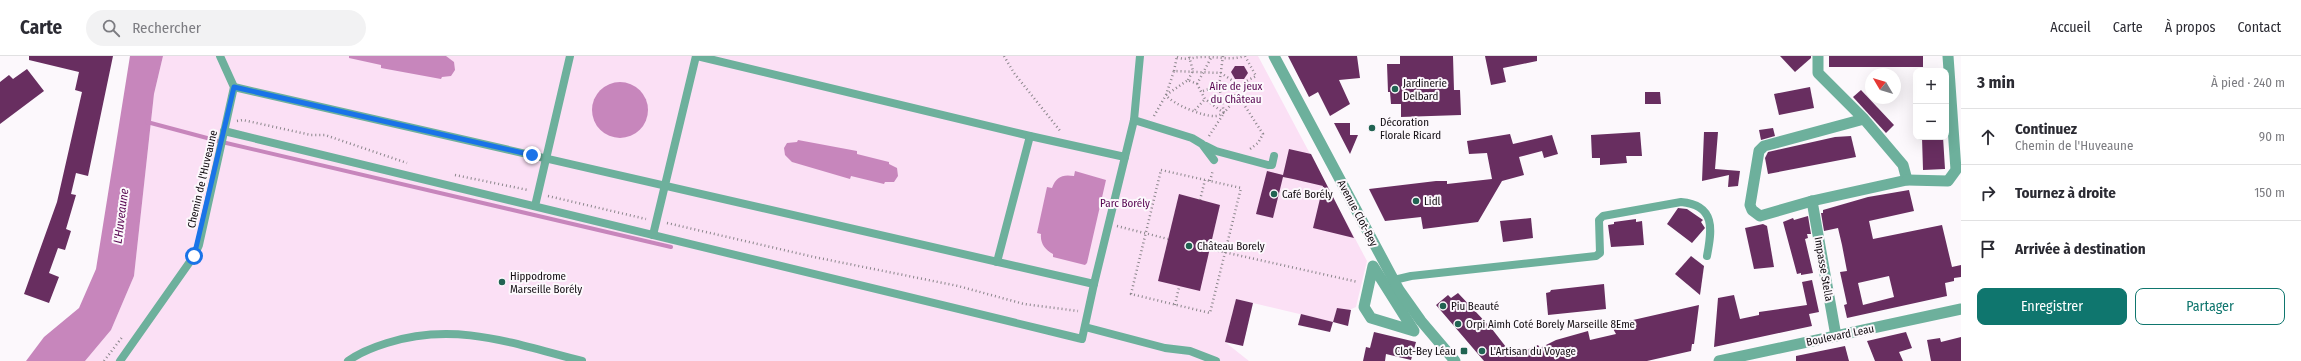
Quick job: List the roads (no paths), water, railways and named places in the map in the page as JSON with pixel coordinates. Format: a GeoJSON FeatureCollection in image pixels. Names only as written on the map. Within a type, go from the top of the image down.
{"type":"FeatureCollection","features":[{"type":"Feature","properties":{"kind":"street","name":"Avenue Clot-Bey"},"geometry":{"type":"LineString","coordinates":[[1274,56],[1393,286],[1455,361]]}},
{"type":"Feature","properties":{"kind":"street"},"geometry":{"type":"LineString","coordinates":[[1818,56],[1818,73],[1864,119],[1903,165],[1907,180]]}},
{"type":"Feature","properties":{"kind":"street"},"geometry":{"type":"LineString","coordinates":[[1864,119],[1764,146],[1759,151],[1750,205],[1752,210],[1760,216],[1812,202],[1907,180],[1948,181],[1956,170],[1948,56]]}},
{"type":"Feature","properties":{"kind":"street","name":"Impasse Stella"},"geometry":{"type":"LineString","coordinates":[[1812,202],[1836,336]]}},
{"type":"Feature","properties":{"kind":"street"},"geometry":{"type":"LineString","coordinates":[[1373,266],[1393,286],[1414,331],[1371,318],[1364,306],[1366,283],[1373,266]]}},
{"type":"Feature","properties":{"kind":"street","name":"Boulevard Leau"},"geometry":{"type":"LineString","coordinates":[[1719,361],[1961,309]]}},
{"type":"Feature","properties":{"kind":"lane"},"geometry":{"type":"LineString","coordinates":[[220,56],[234,87],[1094,284]]}},
{"type":"Feature","properties":{"kind":"lane"},"geometry":{"type":"LineString","coordinates":[[535,206],[570,56]]}},
{"type":"Feature","properties":{"kind":"lane"},"geometry":{"type":"LineString","coordinates":[[653,235],[697,56],[1030,136],[1125,157]]}},
{"type":"Feature","properties":{"kind":"lane"},"geometry":{"type":"LineString","coordinates":[[224,131],[1082,339],[1134,120],[1140,56]]}},
{"type":"Feature","properties":{"kind":"lane","name":"Chemin de l'Huveaune"},"geometry":{"type":"LineString","coordinates":[[120,361],[194,256],[234,87]]}},
{"type":"Feature","properties":{"kind":"lane"},"geometry":{"type":"LineString","coordinates":[[1134,120],[1192,138],[1216,151],[1238,158],[1272,165],[1274,156]]}},
{"type":"Feature","properties":{"kind":"lane"},"geometry":{"type":"LineString","coordinates":[[997,262],[1030,136]]}},
{"type":"Feature","properties":{"kind":"lane"},"geometry":{"type":"LineString","coordinates":[[1202,144],[1214,160]]}},
{"type":"Feature","properties":{"kind":"lane"},"geometry":{"type":"LineString","coordinates":[[1366,283],[1393,286],[1411,276],[1596,256],[1600,253],[1599,220],[1603,216],[1681,202],[1693,203],[1701,207],[1707,215],[1712,232],[1707,256]]}},
{"type":"Feature","properties":{"kind":"lane"},"geometry":{"type":"LineString","coordinates":[[1085,327],[1165,348],[1190,351],[1216,361]]}},
{"type":"Feature","properties":{"kind":"lane"},"geometry":{"type":"LineString","coordinates":[[348,361],[378,345],[399,339],[427,333],[452,332],[476,335],[582,361]]}},
{"type":"Feature","properties":{"kind":"water","name":"L'Huveaune"},"geometry":{"type":"Polygon","coordinates":[[[130,56],[163,56],[154,94],[134,276],[111,330],[85,361],[26,361],[44,337],[79,308],[96,269],[130,56]]]}},
{"type":"Feature","properties":{"kind":"water"},"geometry":{"type":"Polygon","coordinates":[[[349,56],[446,56],[454,62],[455,70],[451,76],[442,77],[441,79],[381,68],[381,65],[349,58],[349,56]]]}},
{"type":"Feature","properties":{"kind":"water"},"geometry":{"type":"Polygon","coordinates":[[[615,82],[625,82],[640,90],[646,99],[648,110],[646,121],[640,130],[625,138],[615,138],[604,133],[597,126],[592,115],[592,105],[597,94],[604,87],[615,82]]]}},
{"type":"Feature","properties":{"kind":"water"},"geometry":{"type":"Polygon","coordinates":[[[798,140],[857,151],[857,154],[889,162],[889,164],[897,168],[898,176],[894,182],[885,182],[884,184],[851,176],[850,179],[792,162],[785,155],[784,148],[787,143],[797,142],[798,140]]]}},
{"type":"Feature","properties":{"kind":"water"},"geometry":{"type":"Polygon","coordinates":[[[1075,171],[1106,180],[1087,263],[1085,265],[1053,257],[1053,254],[1044,246],[1041,240],[1041,234],[1037,233],[1047,187],[1052,188],[1055,181],[1060,177],[1066,175],[1074,176],[1075,171]]]}},
{"type":"Feature","properties":{"kind":"waterway"},"geometry":{"type":"LineString","coordinates":[[147,122],[222,142],[671,247]]}},
{"type":"Feature","properties":{"kind":"place","name":"Jardinerie Delbard"},"geometry":{"type":"Point","coordinates":[1395,89]}},
{"type":"Feature","properties":{"kind":"place","name":"Décoration Florale Ricard"},"geometry":{"type":"Point","coordinates":[1372,128]}},
{"type":"Feature","properties":{"kind":"place","name":"Café Borély"},"geometry":{"type":"Point","coordinates":[1274,194]}},
{"type":"Feature","properties":{"kind":"place","name":"Lidl"},"geometry":{"type":"Point","coordinates":[1416,201]}},
{"type":"Feature","properties":{"kind":"place","name":"Château Borely"},"geometry":{"type":"Point","coordinates":[1189,246]}},
{"type":"Feature","properties":{"kind":"place","name":"Hippodrome Marseille Borély"},"geometry":{"type":"Point","coordinates":[502,282]}},
{"type":"Feature","properties":{"kind":"place","name":"Piu Beauté"},"geometry":{"type":"Point","coordinates":[1443,306]}},
{"type":"Feature","properties":{"kind":"place","name":"Orpi Aimh Coté Borely Marseille 8Eme"},"geometry":{"type":"Point","coordinates":[1458,324]}},
{"type":"Feature","properties":{"kind":"place","name":"Clot-Bey Léau"},"geometry":{"type":"Point","coordinates":[1464,351]}},
{"type":"Feature","properties":{"kind":"place","name":"L'Artisan du Voyage"},"geometry":{"type":"Point","coordinates":[1482,351]}},
{"type":"Feature","properties":{"kind":"park label","name":"Aire de jeux du Château"},"geometry":{"type":"Point","coordinates":[1236,92]}},
{"type":"Feature","properties":{"kind":"park label","name":"Parc Borély"},"geometry":{"type":"Point","coordinates":[1125,203]}}]}
